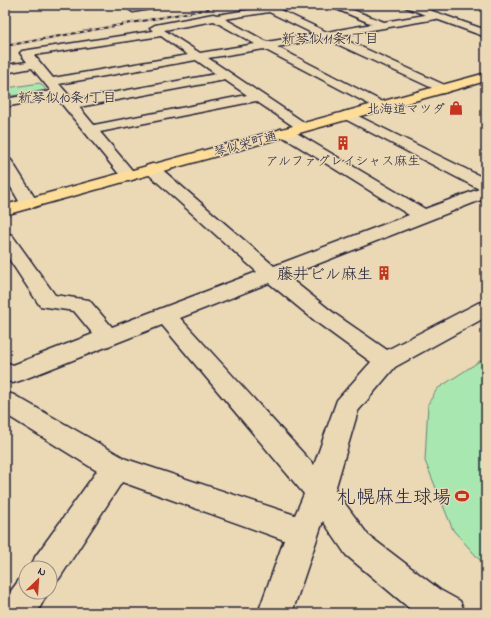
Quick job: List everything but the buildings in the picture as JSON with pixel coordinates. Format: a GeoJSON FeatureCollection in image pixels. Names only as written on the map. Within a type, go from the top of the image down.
{"type":"FeatureCollection","features":[{"type":"Feature","properties":{"kind":"main road","name":"琴似栄町通"},"geometry":{"type":"LineString","coordinates":[[5,210],[486,77]]}},
{"type":"Feature","properties":{"kind":"street"},"geometry":{"type":"LineString","coordinates":[[127,5],[133,9],[156,5]]}},
{"type":"Feature","properties":{"kind":"street"},"geometry":{"type":"LineString","coordinates":[[297,5],[213,17],[155,28],[304,127]]}},
{"type":"Feature","properties":{"kind":"street"},"geometry":{"type":"LineString","coordinates":[[332,5],[382,25]]}},
{"type":"Feature","properties":{"kind":"street"},"geometry":{"type":"LineString","coordinates":[[406,5],[486,34]]}},
{"type":"Feature","properties":{"kind":"street"},"geometry":{"type":"LineString","coordinates":[[269,9],[443,89]]}},
{"type":"Feature","properties":{"kind":"street"},"geometry":{"type":"LineString","coordinates":[[49,82],[437,16]]}},
{"type":"Feature","properties":{"kind":"street"},"geometry":{"type":"LineString","coordinates":[[213,17],[380,106]]}},
{"type":"Feature","properties":{"kind":"street"},"geometry":{"type":"LineString","coordinates":[[456,23],[479,19]]}},
{"type":"Feature","properties":{"kind":"street"},"geometry":{"type":"LineString","coordinates":[[129,176],[26,53],[162,33]]}},
{"type":"Feature","properties":{"kind":"street"},"geometry":{"type":"LineString","coordinates":[[96,43],[126,69]]}},
{"type":"Feature","properties":{"kind":"street"},"geometry":{"type":"LineString","coordinates":[[5,69],[35,64]]}},
{"type":"Feature","properties":{"kind":"street"},"geometry":{"type":"LineString","coordinates":[[69,105],[226,76]]}},
{"type":"Feature","properties":{"kind":"street"},"geometry":{"type":"LineString","coordinates":[[5,103],[59,93]]}},
{"type":"Feature","properties":{"kind":"street"},"geometry":{"type":"LineString","coordinates":[[90,130],[258,97]]}},
{"type":"Feature","properties":{"kind":"street"},"geometry":{"type":"LineString","coordinates":[[348,115],[486,186]]}},
{"type":"Feature","properties":{"kind":"street"},"geometry":{"type":"LineString","coordinates":[[285,132],[423,216]]}},
{"type":"Feature","properties":{"kind":"street"},"geometry":{"type":"LineString","coordinates":[[5,163],[29,203]]}},
{"type":"Feature","properties":{"kind":"street"},"geometry":{"type":"LineString","coordinates":[[152,169],[272,275],[327,319],[386,361]]}},
{"type":"Feature","properties":{"kind":"street"},"geometry":{"type":"LineString","coordinates":[[8,374],[272,275],[486,192]]}},
{"type":"Feature","properties":{"kind":"street"},"geometry":{"type":"LineString","coordinates":[[5,239],[48,301],[81,305],[108,337]]}},
{"type":"Feature","properties":{"kind":"street"},"geometry":{"type":"LineString","coordinates":[[275,613],[303,532],[320,492],[346,407],[386,361],[486,308]]}},
{"type":"Feature","properties":{"kind":"street"},"geometry":{"type":"LineString","coordinates":[[165,315],[320,492],[357,545],[428,602],[448,613]]}},
{"type":"Feature","properties":{"kind":"street"},"geometry":{"type":"LineString","coordinates":[[5,402],[116,468],[303,532]]}},
{"type":"Feature","properties":{"kind":"street"},"geometry":{"type":"LineString","coordinates":[[53,560],[116,468]]}},
{"type":"Feature","properties":{"kind":"street"},"geometry":{"type":"LineString","coordinates":[[16,613],[25,600]]}},
{"type":"Feature","properties":{"kind":"green space"},"geometry":{"type":"Polygon","coordinates":[[[40,83],[46,90],[12,96],[7,88],[40,83]]]}},
{"type":"Feature","properties":{"kind":"green space","name":"札幌麻生球場"},"geometry":{"type":"Polygon","coordinates":[[[486,357],[486,567],[453,530],[425,461],[428,404],[437,389],[486,357]]]}},
{"type":"Feature","properties":{"kind":"railway"},"geometry":{"type":"LineString","coordinates":[[5,46],[230,5]]}},
{"type":"Feature","properties":{"kind":"place","name":"北海道マツダ"},"geometry":{"type":"Point","coordinates":[456,108]}},
{"type":"Feature","properties":{"kind":"place","name":"アルファグレイシャス麻生"},"geometry":{"type":"Point","coordinates":[343,143]}},
{"type":"Feature","properties":{"kind":"place","name":"藤井ビル麻生"},"geometry":{"type":"Point","coordinates":[384,273]}},
{"type":"Feature","properties":{"kind":"place","name":"札幌麻生球場"},"geometry":{"type":"Point","coordinates":[462,496]}},
{"type":"Feature","properties":{"kind":"district","name":"新琴似11条1丁目"},"geometry":{"type":"Point","coordinates":[330,38]}},
{"type":"Feature","properties":{"kind":"district","name":"新琴似10条1丁目"},"geometry":{"type":"Point","coordinates":[67,97]}}]}
